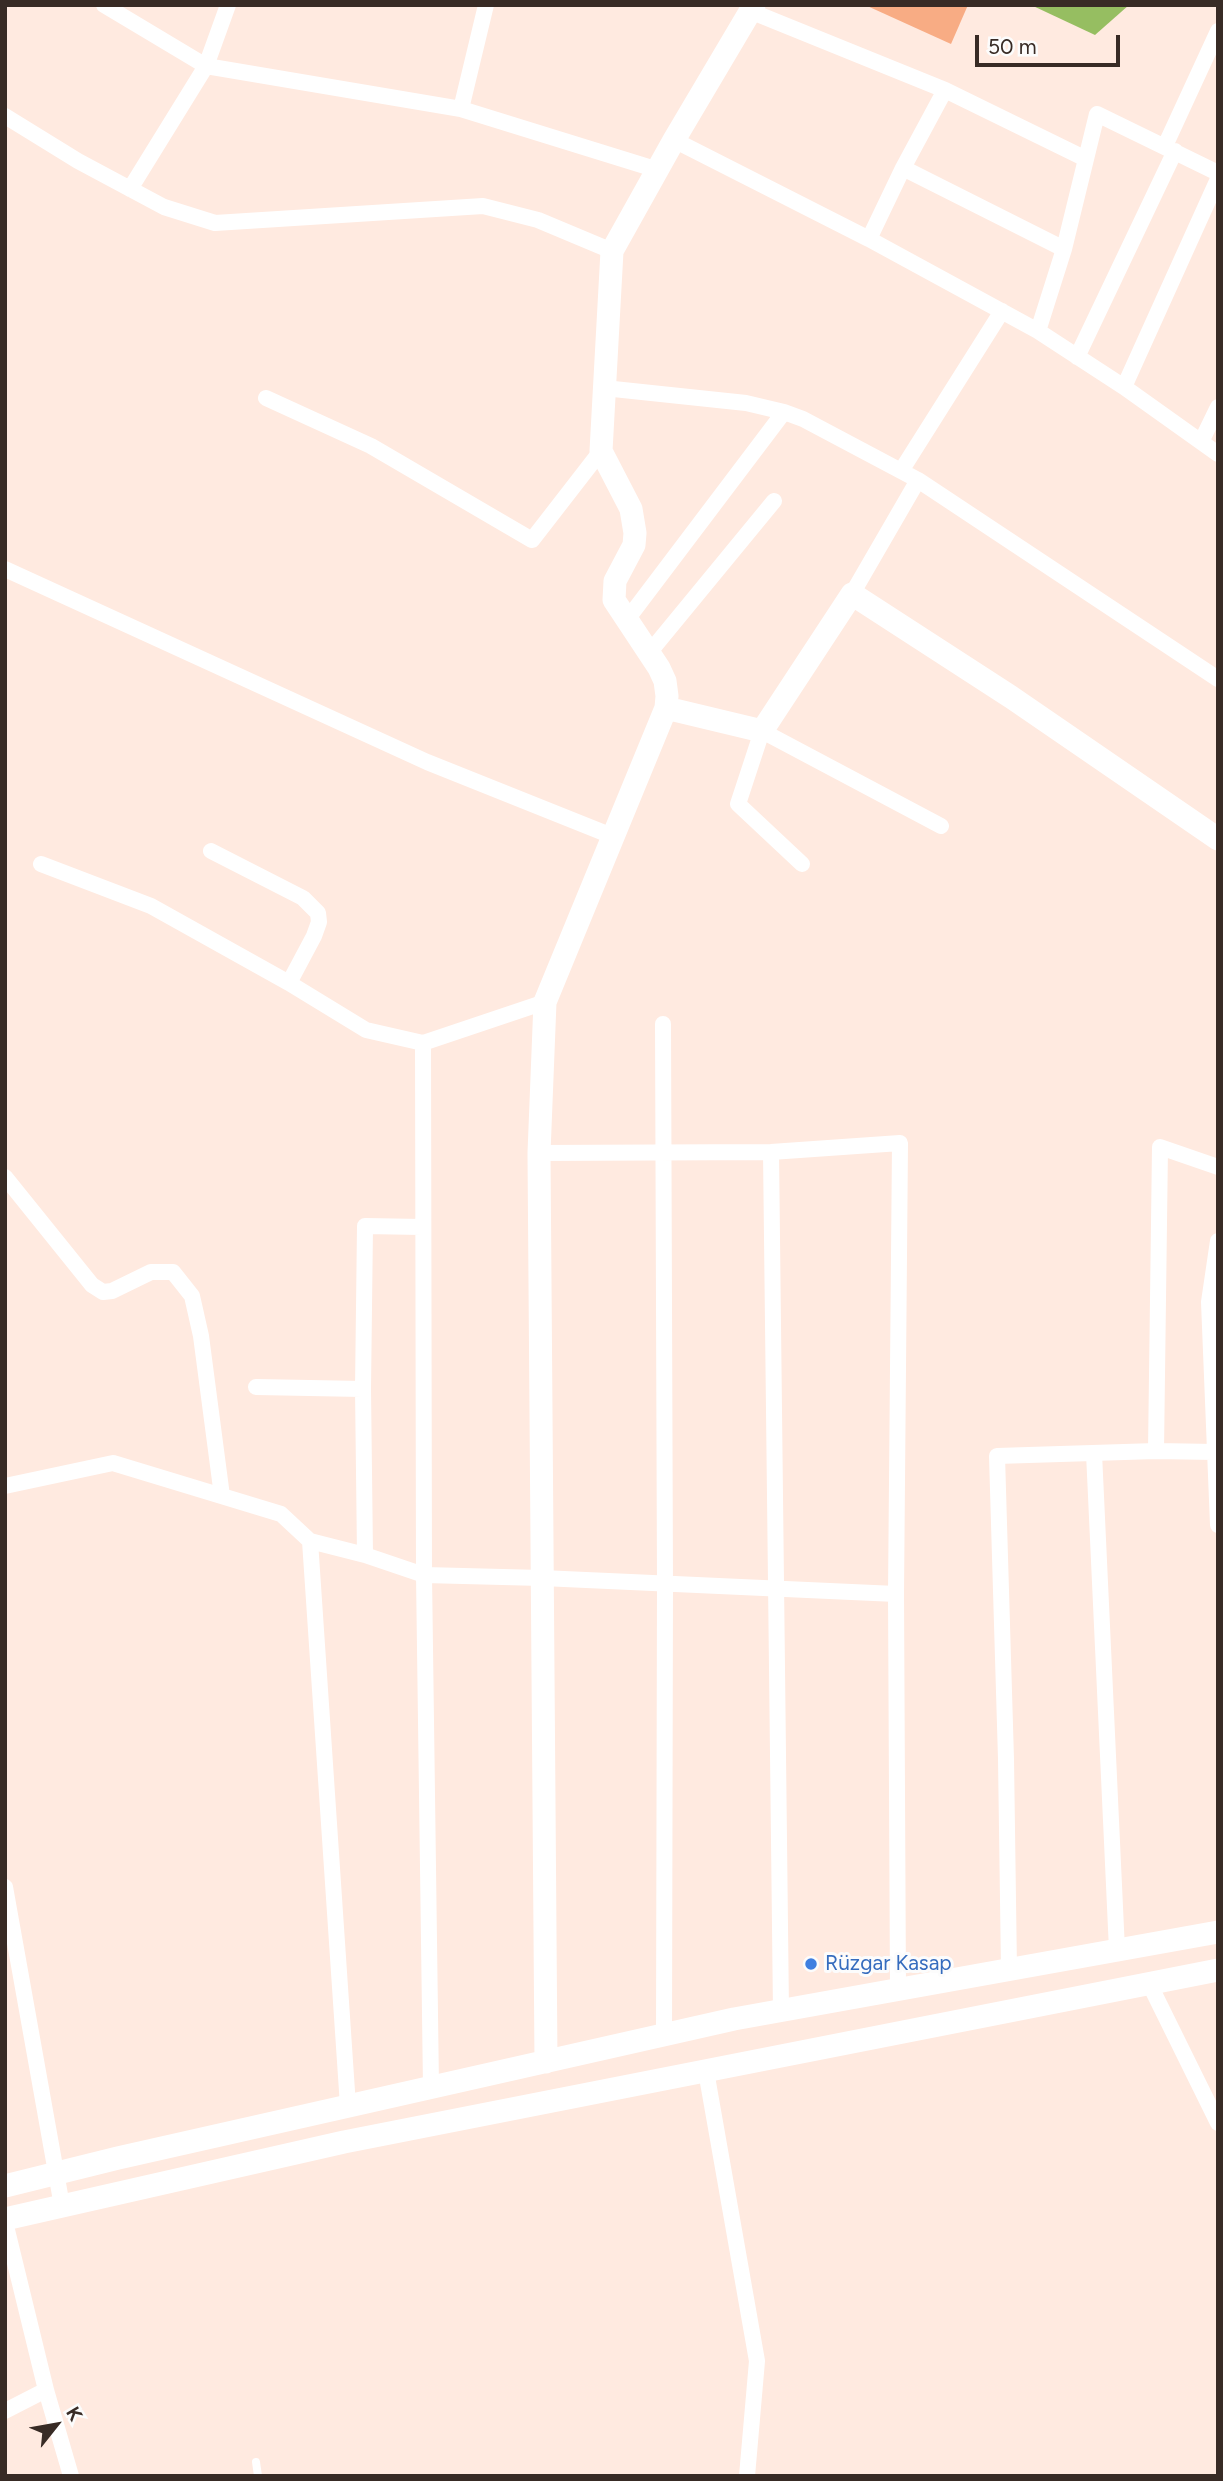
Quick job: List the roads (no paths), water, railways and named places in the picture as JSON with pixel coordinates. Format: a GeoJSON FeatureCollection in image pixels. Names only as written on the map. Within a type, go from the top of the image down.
{"type":"FeatureCollection","features":[{"type":"Feature","properties":{"kind":"street"},"geometry":{"type":"LineString","coordinates":[[104,5],[206,66],[461,108],[658,170]]}},
{"type":"Feature","properties":{"kind":"street"},"geometry":{"type":"LineString","coordinates":[[130,189],[206,66],[228,5]]}},
{"type":"Feature","properties":{"kind":"street"},"geometry":{"type":"LineString","coordinates":[[461,108],[486,5]]}},
{"type":"Feature","properties":{"kind":"street"},"geometry":{"type":"LineString","coordinates":[[546,2062],[539,1153],[545,1002],[666,708],[665,681],[614,600],[613,591],[634,545],[635,520],[601,451],[612,251],[752,8],[945,90],[1086,159]]}},
{"type":"Feature","properties":{"kind":"street"},"geometry":{"type":"LineString","coordinates":[[1077,357],[1170,149],[1218,31]]}},
{"type":"Feature","properties":{"kind":"street"},"geometry":{"type":"LineString","coordinates":[[869,239],[945,90]]}},
{"type":"Feature","properties":{"kind":"street"},"geometry":{"type":"LineString","coordinates":[[1038,331],[1064,249],[1097,114],[1170,149],[1218,176],[1124,387]]}},
{"type":"Feature","properties":{"kind":"street"},"geometry":{"type":"LineString","coordinates":[[5,116],[78,161],[164,207],[215,223],[483,206],[538,220],[612,251]]}},
{"type":"Feature","properties":{"kind":"street"},"geometry":{"type":"LineString","coordinates":[[674,140],[869,239],[1038,331],[1124,387],[1218,454]]}},
{"type":"Feature","properties":{"kind":"street"},"geometry":{"type":"LineString","coordinates":[[903,168],[1064,249]]}},
{"type":"Feature","properties":{"kind":"street"},"geometry":{"type":"LineString","coordinates":[[901,471],[1002,311]]}},
{"type":"Feature","properties":{"kind":"street"},"geometry":{"type":"LineString","coordinates":[[604,388],[746,403],[784,412],[822,428],[918,480],[1218,679]]}},
{"type":"Feature","properties":{"kind":"street"},"geometry":{"type":"LineString","coordinates":[[266,398],[370,446],[532,540],[601,451]]}},
{"type":"Feature","properties":{"kind":"street"},"geometry":{"type":"LineString","coordinates":[[1201,442],[1218,407]]}},
{"type":"Feature","properties":{"kind":"street"},"geometry":{"type":"LineString","coordinates":[[626,621],[784,412]]}},
{"type":"Feature","properties":{"kind":"street"},"geometry":{"type":"LineString","coordinates":[[802,864],[738,804],[762,731],[852,594],[918,480]]}},
{"type":"Feature","properties":{"kind":"street"},"geometry":{"type":"LineString","coordinates":[[649,653],[774,501]]}},
{"type":"Feature","properties":{"kind":"street"},"geometry":{"type":"LineString","coordinates":[[5,569],[427,762],[612,836]]}},
{"type":"Feature","properties":{"kind":"street"},"geometry":{"type":"LineString","coordinates":[[852,594],[1011,697],[1218,839]]}},
{"type":"Feature","properties":{"kind":"street"},"geometry":{"type":"LineString","coordinates":[[666,708],[762,731],[941,826]]}},
{"type":"Feature","properties":{"kind":"street"},"geometry":{"type":"LineString","coordinates":[[211,851],[303,898],[318,913],[319,922],[314,936],[289,983]]}},
{"type":"Feature","properties":{"kind":"street"},"geometry":{"type":"LineString","coordinates":[[41,864],[151,906],[289,983],[366,1030],[423,1043],[545,1002]]}},
{"type":"Feature","properties":{"kind":"street"},"geometry":{"type":"LineString","coordinates":[[663,1024],[664,2035]]}},
{"type":"Feature","properties":{"kind":"street"},"geometry":{"type":"LineString","coordinates":[[423,1043],[424,1575],[432,2088]]}},
{"type":"Feature","properties":{"kind":"street"},"geometry":{"type":"LineString","coordinates":[[539,1153],[771,1152],[900,1143],[896,1594],[898,1990]]}},
{"type":"Feature","properties":{"kind":"street"},"geometry":{"type":"LineString","coordinates":[[1156,1451],[1160,1147],[1218,1167]]}},
{"type":"Feature","properties":{"kind":"street"},"geometry":{"type":"LineString","coordinates":[[771,1152],[781,2011]]}},
{"type":"Feature","properties":{"kind":"street"},"geometry":{"type":"LineString","coordinates":[[5,1177],[92,1285],[103,1292],[112,1291],[151,1272],[173,1272],[192,1296],[201,1336],[222,1496]]}},
{"type":"Feature","properties":{"kind":"street"},"geometry":{"type":"LineString","coordinates":[[365,1555],[365,1226],[422,1227]]}},
{"type":"Feature","properties":{"kind":"street"},"geometry":{"type":"LineString","coordinates":[[1218,1241],[1209,1302],[1218,1525]]}},
{"type":"Feature","properties":{"kind":"street"},"geometry":{"type":"LineString","coordinates":[[256,1387],[363,1389]]}},
{"type":"Feature","properties":{"kind":"street"},"geometry":{"type":"LineString","coordinates":[[1009,1970],[997,1456],[1215,1452]]}},
{"type":"Feature","properties":{"kind":"street"},"geometry":{"type":"LineString","coordinates":[[1094,1453],[1116,1950]]}},
{"type":"Feature","properties":{"kind":"street"},"geometry":{"type":"LineString","coordinates":[[5,1486],[113,1463],[281,1514],[310,1541],[365,1555],[424,1575],[896,1594]]}},
{"type":"Feature","properties":{"kind":"street"},"geometry":{"type":"LineString","coordinates":[[310,1541],[348,2106]]}},
{"type":"Feature","properties":{"kind":"street"},"geometry":{"type":"LineString","coordinates":[[5,1887],[62,2206]]}},
{"type":"Feature","properties":{"kind":"street"},"geometry":{"type":"LineString","coordinates":[[5,2186],[664,2035],[781,2011],[1218,1932]]}},
{"type":"Feature","properties":{"kind":"street"},"geometry":{"type":"LineString","coordinates":[[71,2476],[46,2390],[5,2221],[344,2142],[1218,1970]]}},
{"type":"Feature","properties":{"kind":"street"},"geometry":{"type":"LineString","coordinates":[[1149,1983],[1218,2123]]}},
{"type":"Feature","properties":{"kind":"street"},"geometry":{"type":"LineString","coordinates":[[706,2071],[757,2361],[747,2476]]}},
{"type":"Feature","properties":{"kind":"street"},"geometry":{"type":"LineString","coordinates":[[5,2411],[46,2390]]}},
{"type":"Feature","properties":{"kind":"lane"},"geometry":{"type":"LineString","coordinates":[[256,2462],[258,2476]]}},
{"type":"Feature","properties":{"kind":"place","name":"Rüzgar Kasap"},"geometry":{"type":"Point","coordinates":[811,1964]}}]}
